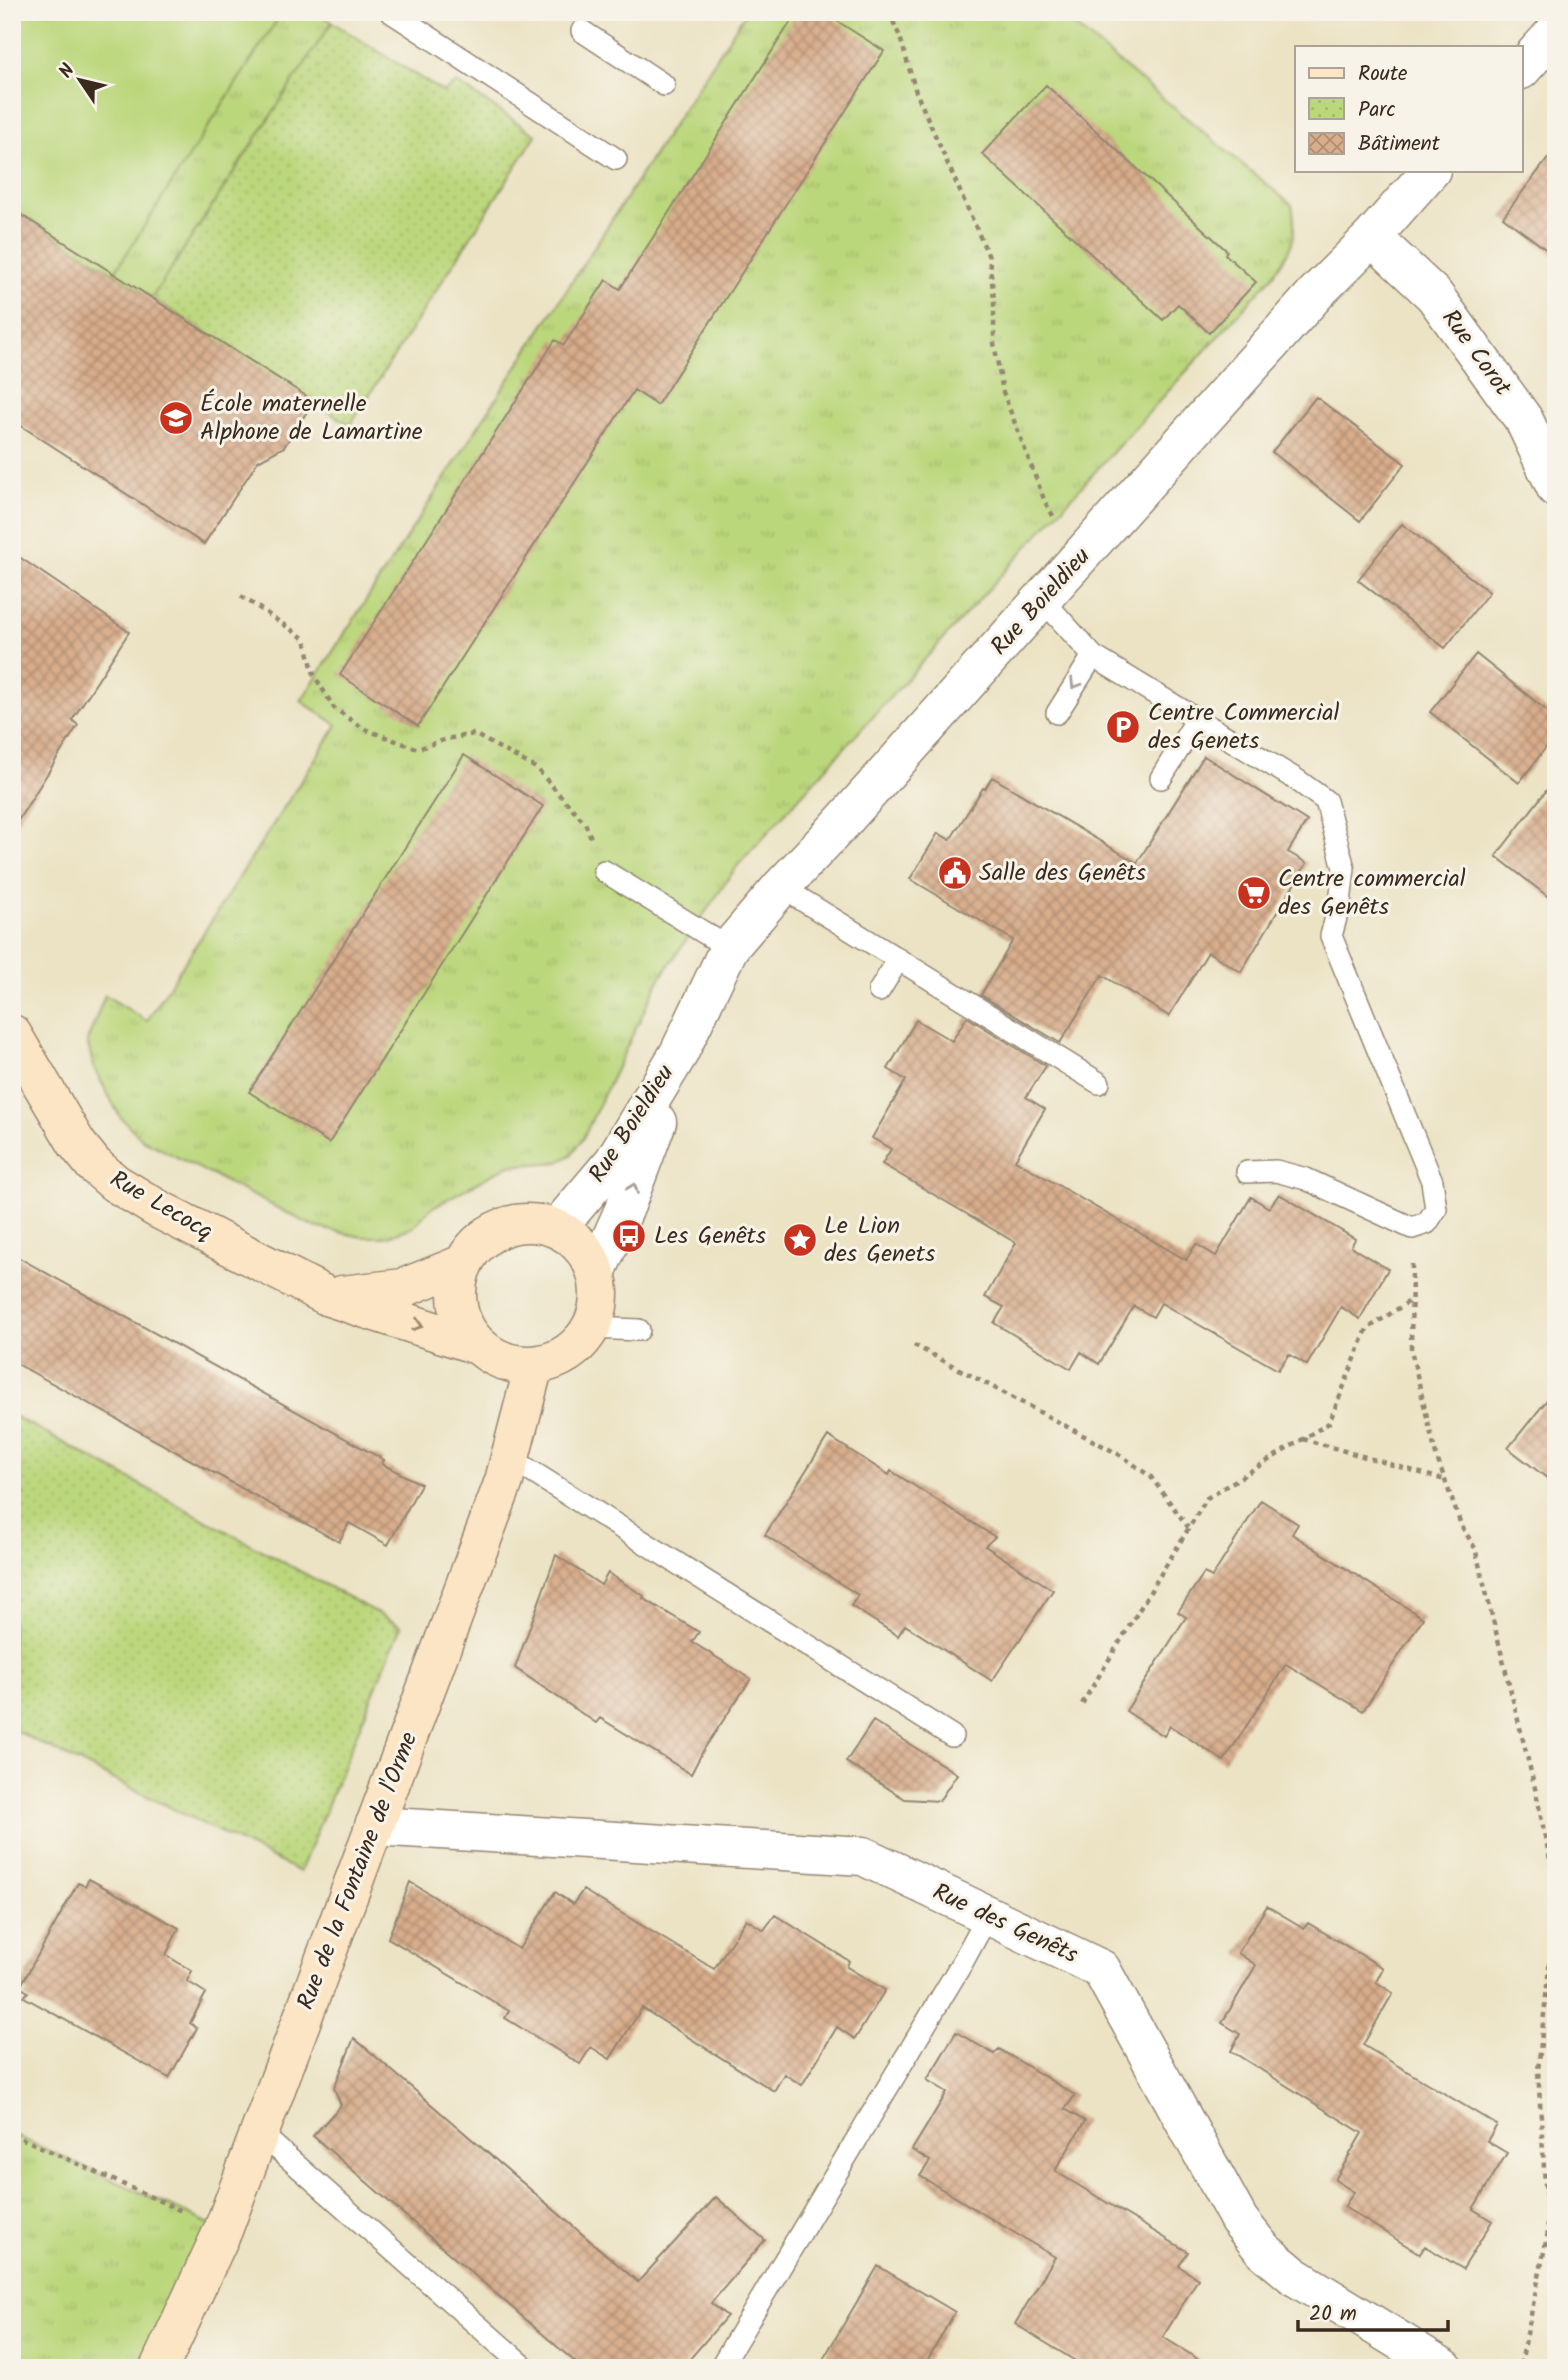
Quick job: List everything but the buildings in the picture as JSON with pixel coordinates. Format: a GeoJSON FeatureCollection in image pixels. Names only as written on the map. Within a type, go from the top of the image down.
{"type":"FeatureCollection","features":[{"type":"Feature","properties":{"kind":"street"},"geometry":{"type":"LineString","coordinates":[[1522,69],[1556,31]]}},
{"type":"Feature","properties":{"kind":"street","name":"Rue Boieldieu"},"geometry":{"type":"LineString","coordinates":[[557,1228],[614,1161],[679,1053],[729,948],[1317,292],[1372,237],[1430,172]]}},
{"type":"Feature","properties":{"kind":"street","name":"Rue Corot"},"geometry":{"type":"LineString","coordinates":[[1372,237],[1434,295],[1524,420],[1556,488]]}},
{"type":"Feature","properties":{"kind":"street","name":"Rue Lecocq"},"geometry":{"type":"LineString","coordinates":[[12,1034],[77,1144],[94,1165],[115,1183],[156,1208],[329,1297],[477,1345]]}},
{"type":"Feature","properties":{"kind":"street","name":"Rue Boieldieu"},"geometry":{"type":"LineString","coordinates":[[596,1273],[653,1135],[679,1053]]}},
{"type":"Feature","properties":{"kind":"street"},"geometry":{"type":"LineString","coordinates":[[536,1222],[557,1228],[578,1241],[592,1260],[600,1282],[600,1306],[591,1328],[577,1347],[557,1360],[534,1365],[513,1364],[494,1357],[477,1345],[466,1328],[458,1307],[457,1285],[463,1264],[476,1245],[493,1231],[513,1223],[536,1222]]}},
{"type":"Feature","properties":{"kind":"street"},"geometry":{"type":"LineString","coordinates":[[329,1297],[403,1288],[463,1264]]}},
{"type":"Feature","properties":{"kind":"street","name":"Rue de la Fontaine de l'Orme"},"geometry":{"type":"LineString","coordinates":[[159,2368],[223,2230],[260,2133],[504,1480],[534,1365]]}},
{"type":"Feature","properties":{"kind":"street","name":"Rue des Genêts"},"geometry":{"type":"LineString","coordinates":[[374,1826],[863,1856],[1101,1969],[1239,2220],[1263,2250],[1294,2276],[1444,2368]]}},
{"type":"Feature","properties":{"kind":"lane"},"geometry":{"type":"LineString","coordinates":[[391,12],[616,159]]}},
{"type":"Feature","properties":{"kind":"lane"},"geometry":{"type":"LineString","coordinates":[[582,31],[664,85]]}},
{"type":"Feature","properties":{"kind":"lane"},"geometry":{"type":"LineString","coordinates":[[1043,600],[1093,656],[1297,780],[1326,801],[1344,868],[1340,903],[1331,936],[1432,1181],[1436,1209],[1427,1223],[1412,1228],[1306,1179],[1276,1171],[1247,1172]]}},
{"type":"Feature","properties":{"kind":"lane"},"geometry":{"type":"LineString","coordinates":[[1057,713],[1093,656]]}},
{"type":"Feature","properties":{"kind":"lane"},"geometry":{"type":"LineString","coordinates":[[1161,778],[1197,719]]}},
{"type":"Feature","properties":{"kind":"lane"},"geometry":{"type":"LineString","coordinates":[[604,872],[729,948]]}},
{"type":"Feature","properties":{"kind":"lane"},"geometry":{"type":"LineString","coordinates":[[781,887],[1098,1083]]}},
{"type":"Feature","properties":{"kind":"lane"},"geometry":{"type":"LineString","coordinates":[[879,991],[898,960]]}},
{"type":"Feature","properties":{"kind":"lane"},"geometry":{"type":"LineString","coordinates":[[591,1328],[639,1330]]}},
{"type":"Feature","properties":{"kind":"lane"},"geometry":{"type":"LineString","coordinates":[[510,1458],[952,1736]]}},
{"type":"Feature","properties":{"kind":"lane"},"geometry":{"type":"LineString","coordinates":[[720,2368],[988,1915]]}},
{"type":"Feature","properties":{"kind":"lane"},"geometry":{"type":"LineString","coordinates":[[260,2133],[526,2368]]}},
{"type":"Feature","properties":{"kind":"path"},"geometry":{"type":"LineString","coordinates":[[889,12],[900,37],[916,92],[989,257],[994,299],[994,343],[1003,392],[1045,502],[1060,528],[1084,554]]}},
{"type":"Feature","properties":{"kind":"path"},"geometry":{"type":"LineString","coordinates":[[241,596],[305,639],[314,675],[334,708],[364,729],[418,749],[446,739],[474,734],[536,768],[584,823],[604,872]]}},
{"type":"Feature","properties":{"kind":"path"},"geometry":{"type":"LineString","coordinates":[[1412,1228],[1411,1350],[1436,1455],[1461,1525],[1475,1548],[1535,1788],[1552,1869],[1553,1922],[1538,2070],[1548,2232],[1520,2368]]}},
{"type":"Feature","properties":{"kind":"path"},"geometry":{"type":"LineString","coordinates":[[1082,1704],[1208,1498],[1329,1423],[1367,1329],[1412,1300]]}},
{"type":"Feature","properties":{"kind":"path"},"geometry":{"type":"LineString","coordinates":[[914,1345],[1122,1456],[1151,1477],[1188,1527]]}},
{"type":"Feature","properties":{"kind":"path"},"geometry":{"type":"LineString","coordinates":[[1302,1438],[1445,1480]]}},
{"type":"Feature","properties":{"kind":"path"},"geometry":{"type":"LineString","coordinates":[[12,2134],[223,2230]]}},
{"type":"Feature","properties":{"kind":"green space"},"geometry":{"type":"Polygon","coordinates":[[[12,12],[282,12],[114,273],[12,209],[12,12]]]}},
{"type":"Feature","properties":{"kind":"green space"},"geometry":{"type":"Polygon","coordinates":[[[282,12],[316,12],[332,22],[152,298],[114,273],[282,12]]]}},
{"type":"Feature","properties":{"kind":"green space"},"geometry":{"type":"Polygon","coordinates":[[[746,12],[1058,12],[1292,205],[1294,227],[1291,244],[1271,278],[738,865],[660,978],[583,1138],[571,1155],[559,1162],[507,1166],[431,1208],[413,1227],[386,1237],[362,1237],[315,1227],[143,1140],[120,1117],[94,1068],[87,1041],[105,995],[147,1021],[337,725],[301,701],[746,12]]]}},
{"type":"Feature","properties":{"kind":"green space"},"geometry":{"type":"Polygon","coordinates":[[[332,22],[443,92],[457,83],[536,135],[350,425],[152,298],[332,22]]]}},
{"type":"Feature","properties":{"kind":"green space"},"geometry":{"type":"Polygon","coordinates":[[[12,1415],[401,1626],[300,1872],[14,1730],[12,1732],[12,1415]]]}},
{"type":"Feature","properties":{"kind":"green space"},"geometry":{"type":"Polygon","coordinates":[[[12,2134],[223,2230],[159,2368],[12,2368],[12,2134]]]}},
{"type":"Feature","properties":{"kind":"place","name":"École maternelle Alphone de Lamartine"},"geometry":{"type":"Point","coordinates":[176,418]}},
{"type":"Feature","properties":{"kind":"place","name":"Centre Commercial des Genets"},"geometry":{"type":"Point","coordinates":[1123,727]}},
{"type":"Feature","properties":{"kind":"place","name":"Salle des Genêts"},"geometry":{"type":"Point","coordinates":[955,873]}},
{"type":"Feature","properties":{"kind":"place","name":"Centre commercial des Genêts"},"geometry":{"type":"Point","coordinates":[1254,893]}},
{"type":"Feature","properties":{"kind":"place","name":"Les Genêts"},"geometry":{"type":"Point","coordinates":[629,1236]}},
{"type":"Feature","properties":{"kind":"place","name":"Le Lion des Genets"},"geometry":{"type":"Point","coordinates":[800,1240]}}]}
